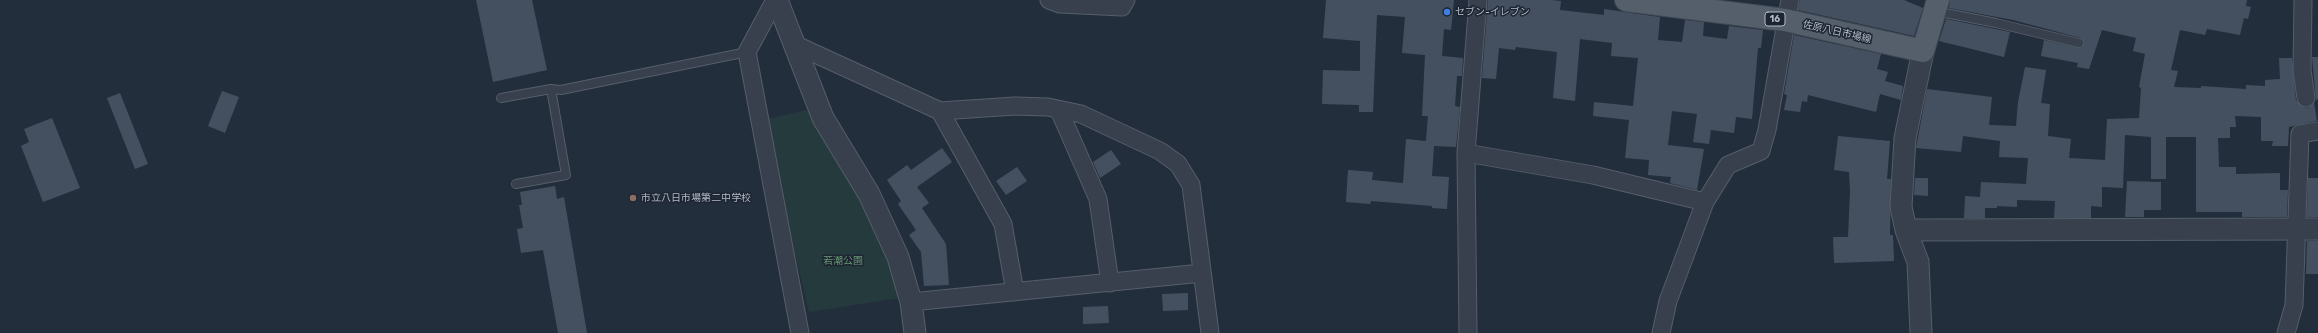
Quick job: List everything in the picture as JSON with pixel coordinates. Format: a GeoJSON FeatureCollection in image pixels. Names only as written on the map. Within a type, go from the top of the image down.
{"type":"FeatureCollection","features":[{"type":"Feature","properties":{"kind":"main road","name":"佐原八日市場線"},"geometry":{"type":"LineString","coordinates":[[1632,0],[1787,10],[1923,51]]}},
{"type":"Feature","properties":{"kind":"main road"},"geometry":{"type":"LineString","coordinates":[[1923,51],[1936,5]]}},
{"type":"Feature","properties":{"kind":"street"},"geometry":{"type":"LineString","coordinates":[[776,0],[796,45],[807,81],[823,118],[869,194],[898,257],[911,302],[915,333]]}},
{"type":"Feature","properties":{"kind":"street"},"geometry":{"type":"LineString","coordinates":[[776,0],[747,52],[800,333]]}},
{"type":"Feature","properties":{"kind":"street"},"geometry":{"type":"LineString","coordinates":[[1050,0],[1060,4],[1122,7],[1126,0]]}},
{"type":"Feature","properties":{"kind":"street"},"geometry":{"type":"LineString","coordinates":[[1468,333],[1466,153],[1478,0]]}},
{"type":"Feature","properties":{"kind":"street"},"geometry":{"type":"LineString","coordinates":[[2303,0],[2302,70],[2306,98]]}},
{"type":"Feature","properties":{"kind":"street"},"geometry":{"type":"LineString","coordinates":[[1661,333],[1668,301],[1705,202],[1728,165],[1761,151],[1767,130],[1787,10]]}},
{"type":"Feature","properties":{"kind":"street"},"geometry":{"type":"LineString","coordinates":[[796,45],[940,111],[1015,106],[1059,110],[1081,114],[1139,140],[1178,164],[1191,185],[1210,333]]}},
{"type":"Feature","properties":{"kind":"street"},"geometry":{"type":"LineString","coordinates":[[1921,333],[1918,262],[1906,230],[1901,207],[1905,138],[1923,51]]}},
{"type":"Feature","properties":{"kind":"street"},"geometry":{"type":"LineString","coordinates":[[1059,110],[1098,199],[1110,283]]}},
{"type":"Feature","properties":{"kind":"street"},"geometry":{"type":"LineString","coordinates":[[940,111],[1003,224],[1015,292]]}},
{"type":"Feature","properties":{"kind":"street"},"geometry":{"type":"LineString","coordinates":[[2286,333],[2294,305],[2308,229],[2300,134],[2318,131]]}},
{"type":"Feature","properties":{"kind":"street"},"geometry":{"type":"LineString","coordinates":[[1466,153],[1593,175],[1705,202]]}},
{"type":"Feature","properties":{"kind":"street"},"geometry":{"type":"LineString","coordinates":[[1906,230],[2308,229]]}},
{"type":"Feature","properties":{"kind":"street"},"geometry":{"type":"LineString","coordinates":[[911,302],[1202,273]]}},
{"type":"Feature","properties":{"kind":"lane"},"geometry":{"type":"LineString","coordinates":[[1936,5],[1996,23],[2079,43]]}},
{"type":"Feature","properties":{"kind":"lane"},"geometry":{"type":"LineString","coordinates":[[501,98],[551,89],[561,90],[747,52]]}},
{"type":"Feature","properties":{"kind":"lane"},"geometry":{"type":"LineString","coordinates":[[516,184],[566,175],[551,89]]}},
{"type":"Feature","properties":{"kind":"green space","name":"若潮公園"},"geometry":{"type":"Polygon","coordinates":[[[807,110],[884,240],[899,298],[809,312],[763,120],[807,110]]]}},
{"type":"Feature","properties":{"kind":"building"},"geometry":{"type":"Polygon","coordinates":[[[476,0],[532,0],[547,70],[493,82],[476,0]]]}},
{"type":"Feature","properties":{"kind":"building"},"geometry":{"type":"Polygon","coordinates":[[[1326,0],[1454,0],[1451,30],[1444,29],[1442,56],[1463,58],[1462,76],[1457,76],[1455,106],[1460,107],[1456,147],[1434,146],[1432,176],[1449,177],[1447,209],[1432,208],[1432,206],[1371,201],[1370,204],[1346,202],[1348,170],[1373,172],[1372,180],[1403,183],[1406,139],[1426,141],[1428,116],[1422,116],[1425,55],[1402,53],[1405,17],[1377,15],[1373,112],[1359,112],[1359,105],[1322,104],[1323,70],[1360,71],[1360,41],[1323,38],[1326,0]]]}},
{"type":"Feature","properties":{"kind":"building"},"geometry":{"type":"Polygon","coordinates":[[[1488,0],[1551,0],[1561,1],[1560,10],[1604,15],[1604,9],[1660,17],[1658,40],[1682,42],[1685,20],[1704,22],[1703,36],[1727,39],[1729,26],[1763,30],[1761,48],[1758,48],[1752,119],[1736,117],[1734,133],[1711,130],[1709,144],[1693,142],[1697,114],[1672,111],[1668,145],[1704,149],[1697,190],[1670,183],[1671,177],[1648,175],[1649,160],[1625,158],[1629,120],[1593,116],[1594,102],[1633,106],[1638,58],[1611,56],[1612,43],[1580,39],[1575,101],[1553,98],[1557,52],[1516,47],[1515,50],[1499,48],[1496,79],[1482,78],[1488,0]]]}},
{"type":"Feature","properties":{"kind":"building"},"geometry":{"type":"Polygon","coordinates":[[[1800,0],[1904,0],[1923,8],[1914,36],[1798,10],[1800,0]]]}},
{"type":"Feature","properties":{"kind":"building"},"geometry":{"type":"Polygon","coordinates":[[[1950,0],[2247,0],[2246,6],[2251,7],[2248,19],[2244,18],[2240,35],[2207,29],[2205,35],[2180,30],[2171,70],[2178,71],[2174,87],[2201,88],[2201,86],[2246,89],[2246,85],[2265,86],[2265,80],[2280,79],[2279,58],[2292,58],[2296,100],[2303,107],[2308,108],[2314,103],[2317,121],[2289,127],[2288,146],[2272,146],[2273,141],[2261,141],[2261,117],[2235,116],[2236,127],[2230,127],[2230,138],[2218,138],[2219,167],[2236,167],[2236,174],[2280,173],[2280,190],[2288,190],[2287,217],[2242,217],[2242,212],[2196,212],[2196,137],[2166,137],[2166,179],[2151,179],[2151,137],[2125,135],[2123,188],[2102,187],[2102,207],[2091,206],[2091,218],[2054,218],[2055,201],[2017,200],[2017,207],[1997,206],[1997,208],[1985,208],[1985,218],[1964,218],[1965,196],[1980,197],[1981,182],[2026,184],[2028,158],[1999,157],[2000,141],[1963,136],[1961,152],[1916,148],[1927,89],[1992,97],[1989,125],[2016,126],[2018,102],[2025,67],[2046,70],[2041,103],[2050,104],[2048,136],[2071,139],[2069,158],[2105,160],[2107,119],[2139,118],[2141,88],[2139,87],[2145,54],[2133,51],[2136,38],[2102,30],[2089,69],[2077,67],[2078,63],[2041,56],[2044,40],[2080,48],[2084,44],[2081,38],[2013,20],[1949,8],[1950,0]]]}},
{"type":"Feature","properties":{"kind":"building"},"geometry":{"type":"Polygon","coordinates":[[[1946,19],[2010,32],[2004,57],[1939,41],[1946,19]]]}},
{"type":"Feature","properties":{"kind":"building"},"geometry":{"type":"Polygon","coordinates":[[[1794,35],[1881,54],[1877,69],[1888,72],[1885,81],[1903,86],[1901,100],[1880,94],[1876,112],[1808,95],[1807,102],[1802,101],[1800,112],[1784,110],[1787,95],[1784,94],[1794,35]]]}},
{"type":"Feature","properties":{"kind":"building"},"geometry":{"type":"Polygon","coordinates":[[[2312,57],[2318,57],[2318,99],[2316,100],[2312,57]]]}},
{"type":"Feature","properties":{"kind":"building"},"geometry":{"type":"Polygon","coordinates":[[[222,91],[239,97],[225,133],[208,126],[222,91]]]}},
{"type":"Feature","properties":{"kind":"building"},"geometry":{"type":"Polygon","coordinates":[[[120,93],[148,164],[135,169],[107,98],[120,93]]]}},
{"type":"Feature","properties":{"kind":"building"},"geometry":{"type":"Polygon","coordinates":[[[52,118],[80,188],[43,202],[21,146],[29,142],[24,129],[52,118]]]}},
{"type":"Feature","properties":{"kind":"building"},"geometry":{"type":"Polygon","coordinates":[[[1838,136],[1890,141],[1887,179],[1891,179],[1890,235],[1893,235],[1894,261],[1834,263],[1833,237],[1848,237],[1850,191],[1849,172],[1834,170],[1838,136]]]}},
{"type":"Feature","properties":{"kind":"building"},"geometry":{"type":"Polygon","coordinates":[[[942,148],[952,162],[917,187],[929,203],[922,208],[946,244],[949,285],[924,286],[921,252],[909,235],[916,230],[898,204],[901,201],[887,180],[907,165],[911,170],[942,148]]]}},
{"type":"Feature","properties":{"kind":"building"},"geometry":{"type":"Polygon","coordinates":[[[1111,150],[1121,164],[1100,178],[1093,162],[1111,150]]]}},
{"type":"Feature","properties":{"kind":"building"},"geometry":{"type":"Polygon","coordinates":[[[1017,167],[1027,181],[1006,195],[996,181],[1017,167]]]}},
{"type":"Feature","properties":{"kind":"building"},"geometry":{"type":"Polygon","coordinates":[[[1915,178],[1928,178],[1928,196],[1914,195],[1915,178]]]}},
{"type":"Feature","properties":{"kind":"building"},"geometry":{"type":"Polygon","coordinates":[[[2308,178],[2318,178],[2318,217],[2307,217],[2308,178]]]}},
{"type":"Feature","properties":{"kind":"building"},"geometry":{"type":"Polygon","coordinates":[[[2127,181],[2161,182],[2161,210],[2144,210],[2144,217],[2125,217],[2127,181]]]}},
{"type":"Feature","properties":{"kind":"building"},"geometry":{"type":"Polygon","coordinates":[[[555,186],[557,199],[564,197],[587,333],[558,333],[543,250],[521,253],[517,229],[523,228],[519,205],[522,205],[520,192],[555,186]]]}},
{"type":"Feature","properties":{"kind":"building"},"geometry":{"type":"Polygon","coordinates":[[[2307,241],[2318,241],[2318,274],[2306,274],[2307,241]]]}},
{"type":"Feature","properties":{"kind":"building"},"geometry":{"type":"Polygon","coordinates":[[[1188,293],[1188,310],[1163,311],[1162,294],[1188,293]]]}},
{"type":"Feature","properties":{"kind":"building"},"geometry":{"type":"Polygon","coordinates":[[[1108,306],[1109,323],[1083,324],[1083,307],[1108,306]]]}},
{"type":"Feature","properties":{"kind":"place","name":"セブン-イレブン"},"geometry":{"type":"Point","coordinates":[1447,12]}},
{"type":"Feature","properties":{"kind":"place","name":"市立八日市場第二中学校"},"geometry":{"type":"Point","coordinates":[633,198]}}]}
